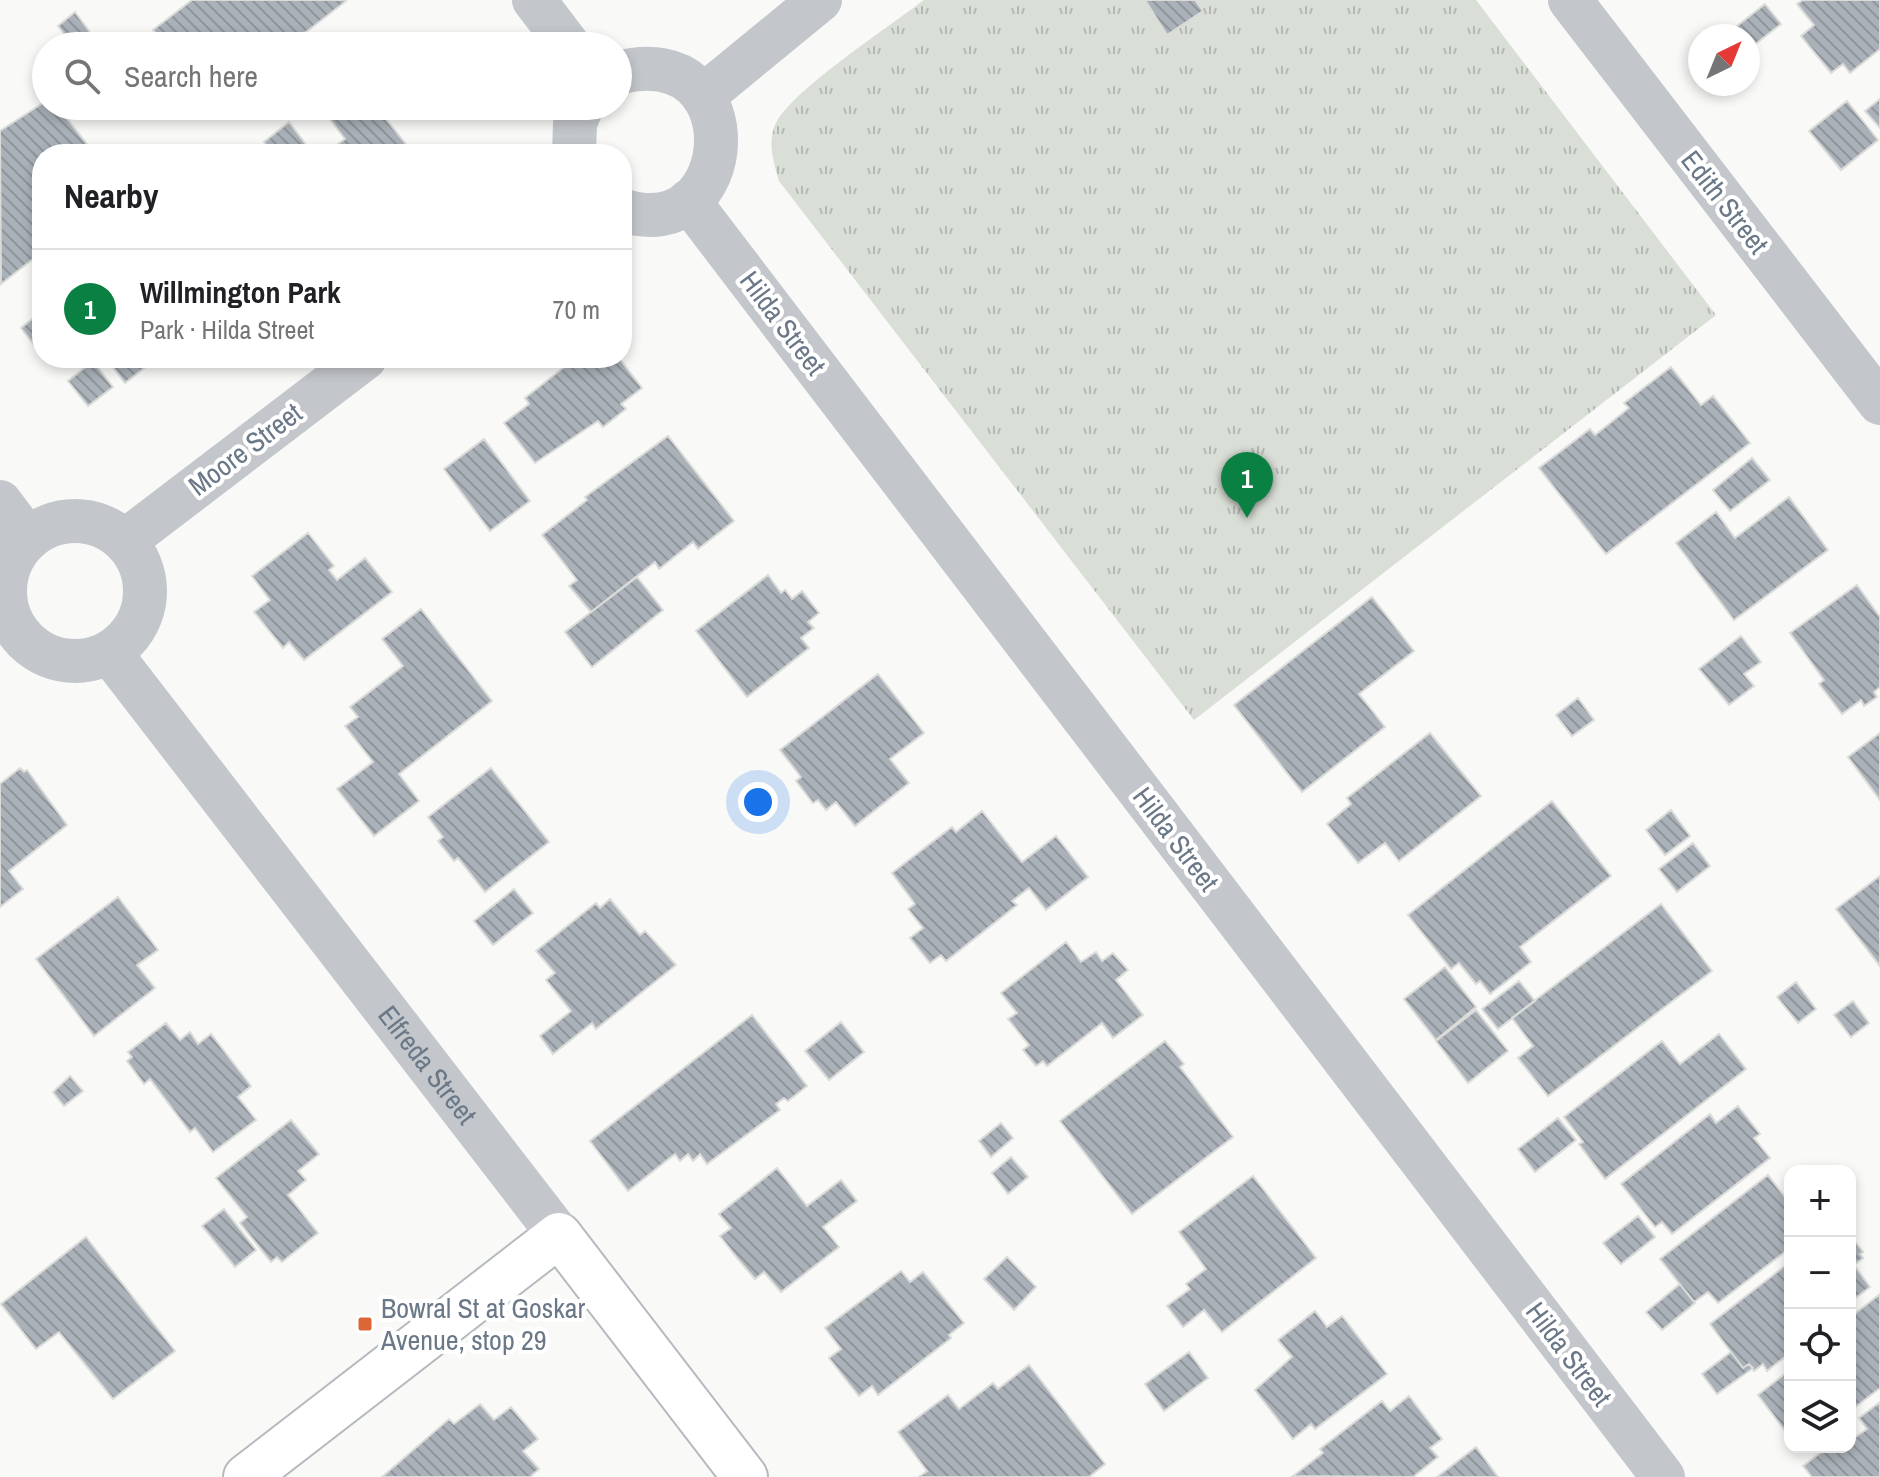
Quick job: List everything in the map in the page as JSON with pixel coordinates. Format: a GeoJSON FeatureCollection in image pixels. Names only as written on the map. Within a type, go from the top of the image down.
{"type":"FeatureCollection","features":[{"type":"Feature","properties":{"kind":"street"},"geometry":{"type":"LineString","coordinates":[[534,0],[558,32]]}},
{"type":"Feature","properties":{"kind":"street"},"geometry":{"type":"LineString","coordinates":[[703,96],[820,0]]}},
{"type":"Feature","properties":{"kind":"street","name":"Edith Street"},"geometry":{"type":"LineString","coordinates":[[1570,0],[1880,403]]}},
{"type":"Feature","properties":{"kind":"street"},"geometry":{"type":"LineString","coordinates":[[632,70],[665,71],[686,80],[703,96],[715,117],[719,140],[715,163],[705,184],[689,201],[669,210],[647,214],[632,212]]}},
{"type":"Feature","properties":{"kind":"street"},"geometry":{"type":"LineString","coordinates":[[574,144],[576,120]]}},
{"type":"Feature","properties":{"kind":"street","name":"Hilda Street"},"geometry":{"type":"LineString","coordinates":[[689,201],[1663,1477]]}},
{"type":"Feature","properties":{"kind":"street","name":"Moore Street"},"geometry":{"type":"LineString","coordinates":[[125,541],[352,368]]}},
{"type":"Feature","properties":{"kind":"street"},"geometry":{"type":"LineString","coordinates":[[0,502],[28,539]]}},
{"type":"Feature","properties":{"kind":"street"},"geometry":{"type":"LineString","coordinates":[[66,521],[87,521],[125,541],[138,558],[145,601],[138,622],[126,639],[110,653],[70,661],[9,638],[5,593],[15,554],[28,539],[46,527],[66,521]]}},
{"type":"Feature","properties":{"kind":"street","name":"Elfreda Street"},"geometry":{"type":"LineString","coordinates":[[110,653],[745,1477]]}},
{"type":"Feature","properties":{"kind":"street"},"geometry":{"type":"LineString","coordinates":[[246,1477],[559,1235]]}},
{"type":"Feature","properties":{"kind":"green space"},"geometry":{"type":"Polygon","coordinates":[[[924,0],[1476,0],[1716,315],[1194,720],[779,181],[772,136],[777,121],[787,107],[823,75],[924,0]]]}},
{"type":"Feature","properties":{"kind":"building"},"geometry":{"type":"Polygon","coordinates":[[[192,0],[346,1],[306,32],[153,30],[192,0]]]}},
{"type":"Feature","properties":{"kind":"building"},"geometry":{"type":"Polygon","coordinates":[[[1145,0],[1195,0],[1203,11],[1167,35],[1145,0]]]}},
{"type":"Feature","properties":{"kind":"building"},"geometry":{"type":"Polygon","coordinates":[[[1803,0],[1880,0],[1880,49],[1850,73],[1843,64],[1831,73],[1801,36],[1814,25],[1797,4],[1803,0]]]}},
{"type":"Feature","properties":{"kind":"building"},"geometry":{"type":"Polygon","coordinates":[[[1765,4],[1781,24],[1760,41],[1760,24],[1740,24],[1765,4]]]}},
{"type":"Feature","properties":{"kind":"building"},"geometry":{"type":"Polygon","coordinates":[[[75,12],[90,32],[63,32],[58,26],[75,12]]]}},
{"type":"Feature","properties":{"kind":"building"},"geometry":{"type":"Polygon","coordinates":[[[1880,99],[1880,128],[1865,111],[1880,99]]]}},
{"type":"Feature","properties":{"kind":"building"},"geometry":{"type":"Polygon","coordinates":[[[1847,101],[1878,140],[1841,170],[1809,131],[1847,101]]]}},
{"type":"Feature","properties":{"kind":"building"},"geometry":{"type":"Polygon","coordinates":[[[32,110],[32,120],[68,120],[87,144],[32,144],[32,260],[1,284],[0,131],[32,110]]]}},
{"type":"Feature","properties":{"kind":"building"},"geometry":{"type":"Polygon","coordinates":[[[331,120],[387,120],[406,144],[338,144],[345,139],[331,120]]]}},
{"type":"Feature","properties":{"kind":"building"},"geometry":{"type":"Polygon","coordinates":[[[289,122],[306,144],[266,144],[264,142],[289,122]]]}},
{"type":"Feature","properties":{"kind":"building"},"geometry":{"type":"Polygon","coordinates":[[[32,319],[32,342],[21,328],[32,319]]]}},
{"type":"Feature","properties":{"kind":"building"},"geometry":{"type":"Polygon","coordinates":[[[1671,367],[1701,405],[1713,396],[1750,443],[1606,554],[1539,468],[1590,429],[1595,435],[1629,408],[1624,403],[1671,367]]]}},
{"type":"Feature","properties":{"kind":"building"},"geometry":{"type":"Polygon","coordinates":[[[84,368],[98,368],[113,387],[88,406],[68,381],[84,368]]]}},
{"type":"Feature","properties":{"kind":"building"},"geometry":{"type":"Polygon","coordinates":[[[114,368],[144,368],[125,383],[114,368]]]}},
{"type":"Feature","properties":{"kind":"building"},"geometry":{"type":"Polygon","coordinates":[[[563,368],[627,368],[642,388],[621,404],[626,409],[603,427],[598,421],[535,463],[504,423],[529,404],[525,398],[563,368]]]}},
{"type":"Feature","properties":{"kind":"building"},"geometry":{"type":"Polygon","coordinates":[[[668,436],[734,521],[698,549],[693,542],[659,569],[655,562],[591,612],[569,586],[577,580],[542,535],[587,500],[585,497],[668,436]]]}},
{"type":"Feature","properties":{"kind":"building"},"geometry":{"type":"Polygon","coordinates":[[[484,439],[530,501],[490,531],[444,469],[484,439]]]}},
{"type":"Feature","properties":{"kind":"building"},"geometry":{"type":"Polygon","coordinates":[[[1752,458],[1770,480],[1730,511],[1713,490],[1752,458]]]}},
{"type":"Feature","properties":{"kind":"building"},"geometry":{"type":"Polygon","coordinates":[[[1789,497],[1828,550],[1734,620],[1676,543],[1716,512],[1735,538],[1789,497]]]}},
{"type":"Feature","properties":{"kind":"building"},"geometry":{"type":"Polygon","coordinates":[[[308,533],[334,566],[329,570],[337,580],[365,558],[392,592],[304,660],[289,642],[283,648],[254,612],[270,600],[252,576],[308,533]]]}},
{"type":"Feature","properties":{"kind":"building"},"geometry":{"type":"Polygon","coordinates":[[[768,575],[781,593],[785,590],[792,599],[802,591],[819,613],[808,622],[814,628],[801,638],[809,648],[747,697],[696,631],[768,575]]]}},
{"type":"Feature","properties":{"kind":"building"},"geometry":{"type":"Polygon","coordinates":[[[637,577],[663,610],[592,667],[565,632],[637,577]]]}},
{"type":"Feature","properties":{"kind":"building"},"geometry":{"type":"Polygon","coordinates":[[[1857,585],[1880,617],[1880,687],[1874,692],[1877,697],[1864,706],[1861,700],[1842,714],[1819,684],[1824,680],[1790,633],[1857,585]]]}},
{"type":"Feature","properties":{"kind":"building"},"geometry":{"type":"Polygon","coordinates":[[[1372,597],[1414,651],[1359,694],[1385,727],[1302,792],[1234,705],[1372,597]]]}},
{"type":"Feature","properties":{"kind":"building"},"geometry":{"type":"Polygon","coordinates":[[[421,609],[492,701],[399,774],[419,801],[374,836],[337,789],[373,762],[345,726],[358,717],[350,707],[403,666],[382,639],[421,609]]]}},
{"type":"Feature","properties":{"kind":"building"},"geometry":{"type":"Polygon","coordinates":[[[1741,636],[1761,662],[1744,674],[1754,686],[1729,705],[1699,669],[1741,636]]]}},
{"type":"Feature","properties":{"kind":"building"},"geometry":{"type":"Polygon","coordinates":[[[878,674],[924,733],[890,759],[909,783],[855,826],[836,802],[826,810],[818,800],[813,803],[796,781],[801,777],[780,750],[878,674]]]}},
{"type":"Feature","properties":{"kind":"building"},"geometry":{"type":"Polygon","coordinates":[[[1578,698],[1594,720],[1572,736],[1556,715],[1578,698]]]}},
{"type":"Feature","properties":{"kind":"building"},"geometry":{"type":"Polygon","coordinates":[[[1430,733],[1481,796],[1399,861],[1385,843],[1358,863],[1327,824],[1351,804],[1347,798],[1430,733]]]}},
{"type":"Feature","properties":{"kind":"building"},"geometry":{"type":"Polygon","coordinates":[[[1880,733],[1880,800],[1848,757],[1880,733]]]}},
{"type":"Feature","properties":{"kind":"building"},"geometry":{"type":"Polygon","coordinates":[[[20,768],[24,772],[27,770],[67,825],[9,871],[23,889],[0,907],[0,784],[20,768]]]}},
{"type":"Feature","properties":{"kind":"building"},"geometry":{"type":"Polygon","coordinates":[[[491,768],[549,842],[485,892],[458,858],[454,861],[438,841],[443,837],[428,817],[491,768]]]}},
{"type":"Feature","properties":{"kind":"building"},"geometry":{"type":"Polygon","coordinates":[[[1552,801],[1611,876],[1520,947],[1531,962],[1490,994],[1480,981],[1476,984],[1459,963],[1451,969],[1408,915],[1552,801]]]}},
{"type":"Feature","properties":{"kind":"building"},"geometry":{"type":"Polygon","coordinates":[[[1671,810],[1690,836],[1665,855],[1646,830],[1671,810]]]}},
{"type":"Feature","properties":{"kind":"building"},"geometry":{"type":"Polygon","coordinates":[[[982,811],[1022,862],[1056,836],[1088,877],[1046,910],[1029,888],[1012,901],[1017,905],[946,961],[941,955],[930,963],[910,938],[923,928],[908,909],[915,904],[892,873],[952,827],[956,832],[982,811]]]}},
{"type":"Feature","properties":{"kind":"building"},"geometry":{"type":"Polygon","coordinates":[[[1693,843],[1710,866],[1677,892],[1659,869],[1693,843]]]}},
{"type":"Feature","properties":{"kind":"building"},"geometry":{"type":"Polygon","coordinates":[[[1880,876],[1880,966],[1836,909],[1880,876]]]}},
{"type":"Feature","properties":{"kind":"building"},"geometry":{"type":"Polygon","coordinates":[[[514,889],[533,913],[493,945],[474,921],[514,889]]]}},
{"type":"Feature","properties":{"kind":"building"},"geometry":{"type":"Polygon","coordinates":[[[118,897],[158,950],[137,965],[155,988],[94,1036],[36,959],[118,897]]]}},
{"type":"Feature","properties":{"kind":"building"},"geometry":{"type":"Polygon","coordinates":[[[610,899],[640,935],[645,931],[676,965],[596,1029],[592,1023],[553,1054],[540,1036],[571,1011],[546,980],[555,973],[536,951],[596,903],[600,908],[610,899]]]}},
{"type":"Feature","properties":{"kind":"building"},"geometry":{"type":"Polygon","coordinates":[[[1661,904],[1712,971],[1548,1096],[1518,1058],[1533,1046],[1512,1018],[1661,904]]]}},
{"type":"Feature","properties":{"kind":"building"},"geometry":{"type":"Polygon","coordinates":[[[1066,942],[1081,962],[1096,952],[1102,961],[1113,953],[1128,970],[1116,980],[1143,1015],[1113,1038],[1102,1023],[1047,1066],[1043,1061],[1036,1066],[1023,1050],[1029,1045],[1008,1019],[1017,1013],[1001,993],[1066,942]]]}},
{"type":"Feature","properties":{"kind":"building"},"geometry":{"type":"Polygon","coordinates":[[[1445,967],[1476,1007],[1436,1040],[1404,999],[1445,967]]]}},
{"type":"Feature","properties":{"kind":"building"},"geometry":{"type":"Polygon","coordinates":[[[1519,981],[1535,1001],[1498,1029],[1482,1009],[1519,981]]]}},
{"type":"Feature","properties":{"kind":"building"},"geometry":{"type":"Polygon","coordinates":[[[1796,982],[1816,1009],[1798,1023],[1777,997],[1796,982]]]}},
{"type":"Feature","properties":{"kind":"building"},"geometry":{"type":"Polygon","coordinates":[[[1853,1001],[1869,1023],[1851,1037],[1834,1015],[1853,1001]]]}},
{"type":"Feature","properties":{"kind":"building"},"geometry":{"type":"Polygon","coordinates":[[[1476,1010],[1508,1051],[1468,1083],[1436,1041],[1476,1010]]]}},
{"type":"Feature","properties":{"kind":"building"},"geometry":{"type":"Polygon","coordinates":[[[752,1015],[807,1086],[788,1101],[784,1098],[776,1104],[780,1110],[707,1164],[700,1154],[693,1161],[688,1154],[680,1161],[675,1154],[628,1191],[590,1141],[752,1015]]]}},
{"type":"Feature","properties":{"kind":"building"},"geometry":{"type":"Polygon","coordinates":[[[841,1022],[864,1052],[829,1080],[805,1051],[841,1022]]]}},
{"type":"Feature","properties":{"kind":"building"},"geometry":{"type":"Polygon","coordinates":[[[166,1023],[180,1040],[190,1032],[198,1044],[211,1034],[251,1086],[238,1097],[256,1120],[213,1152],[195,1128],[190,1132],[150,1079],[144,1084],[127,1061],[132,1057],[128,1052],[166,1023]]]}},
{"type":"Feature","properties":{"kind":"building"},"geometry":{"type":"Polygon","coordinates":[[[1719,1034],[1746,1069],[1605,1179],[1564,1117],[1662,1041],[1680,1064],[1719,1034]]]}},
{"type":"Feature","properties":{"kind":"building"},"geometry":{"type":"Polygon","coordinates":[[[1165,1041],[1184,1064],[1180,1067],[1233,1137],[1132,1214],[1060,1121],[1165,1041]]]}},
{"type":"Feature","properties":{"kind":"building"},"geometry":{"type":"Polygon","coordinates":[[[70,1076],[83,1091],[64,1106],[53,1092],[70,1076]]]}},
{"type":"Feature","properties":{"kind":"building"},"geometry":{"type":"Polygon","coordinates":[[[1738,1106],[1760,1134],[1754,1138],[1770,1158],[1672,1234],[1662,1222],[1655,1227],[1621,1184],[1710,1114],[1716,1123],[1738,1106]]]}},
{"type":"Feature","properties":{"kind":"building"},"geometry":{"type":"Polygon","coordinates":[[[1558,1118],[1576,1140],[1535,1172],[1518,1149],[1558,1118]]]}},
{"type":"Feature","properties":{"kind":"building"},"geometry":{"type":"Polygon","coordinates":[[[291,1120],[319,1154],[298,1171],[306,1180],[288,1195],[318,1233],[282,1262],[277,1257],[271,1262],[240,1223],[247,1217],[216,1178],[291,1120]]]}},
{"type":"Feature","properties":{"kind":"building"},"geometry":{"type":"Polygon","coordinates":[[[1001,1123],[1013,1138],[991,1157],[979,1141],[1001,1123]]]}},
{"type":"Feature","properties":{"kind":"building"},"geometry":{"type":"Polygon","coordinates":[[[1011,1157],[1028,1177],[1008,1194],[992,1173],[1011,1157]]]}},
{"type":"Feature","properties":{"kind":"building"},"geometry":{"type":"Polygon","coordinates":[[[777,1168],[807,1206],[841,1180],[857,1201],[823,1227],[839,1247],[781,1292],[764,1272],[755,1279],[738,1259],[720,1236],[731,1228],[719,1214],[777,1168]]]}},
{"type":"Feature","properties":{"kind":"building"},"geometry":{"type":"Polygon","coordinates":[[[1768,1175],[1784,1196],[1784,1253],[1718,1303],[1708,1292],[1694,1302],[1660,1259],[1768,1175]]]}},
{"type":"Feature","properties":{"kind":"building"},"geometry":{"type":"Polygon","coordinates":[[[1253,1176],[1316,1258],[1222,1332],[1204,1310],[1183,1327],[1167,1306],[1190,1289],[1186,1284],[1206,1269],[1179,1232],[1253,1176]]]}},
{"type":"Feature","properties":{"kind":"building"},"geometry":{"type":"Polygon","coordinates":[[[224,1209],[256,1250],[235,1267],[202,1226],[224,1209]]]}},
{"type":"Feature","properties":{"kind":"building"},"geometry":{"type":"Polygon","coordinates":[[[1638,1216],[1655,1237],[1621,1264],[1603,1243],[1638,1216]]]}},
{"type":"Feature","properties":{"kind":"building"},"geometry":{"type":"Polygon","coordinates":[[[86,1237],[175,1351],[113,1399],[59,1332],[36,1349],[1,1304],[86,1237]]]}},
{"type":"Feature","properties":{"kind":"building"},"geometry":{"type":"Polygon","coordinates":[[[1856,1243],[1863,1252],[1860,1254],[1863,1258],[1856,1263],[1856,1243]]]}},
{"type":"Feature","properties":{"kind":"building"},"geometry":{"type":"Polygon","coordinates":[[[1007,1257],[1036,1287],[1014,1310],[984,1279],[1007,1257]]]}},
{"type":"Feature","properties":{"kind":"building"},"geometry":{"type":"Polygon","coordinates":[[[1784,1267],[1784,1358],[1767,1371],[1763,1364],[1754,1371],[1749,1364],[1743,1368],[1710,1324],[1784,1267]]]}},
{"type":"Feature","properties":{"kind":"building"},"geometry":{"type":"Polygon","coordinates":[[[1856,1268],[1870,1287],[1856,1298],[1856,1268]]]}},
{"type":"Feature","properties":{"kind":"building"},"geometry":{"type":"Polygon","coordinates":[[[901,1271],[910,1282],[923,1272],[964,1323],[949,1335],[951,1338],[878,1395],[872,1386],[859,1396],[829,1358],[841,1349],[825,1328],[901,1271]]]}},
{"type":"Feature","properties":{"kind":"building"},"geometry":{"type":"Polygon","coordinates":[[[1680,1284],[1695,1303],[1662,1330],[1646,1312],[1680,1284]]]}},
{"type":"Feature","properties":{"kind":"building"},"geometry":{"type":"Polygon","coordinates":[[[1880,1294],[1880,1388],[1856,1406],[1856,1381],[1856,1313],[1880,1294]]]}},
{"type":"Feature","properties":{"kind":"building"},"geometry":{"type":"Polygon","coordinates":[[[1315,1311],[1327,1327],[1342,1316],[1387,1374],[1315,1429],[1311,1424],[1293,1439],[1255,1390],[1292,1357],[1278,1340],[1315,1311]]]}},
{"type":"Feature","properties":{"kind":"building"},"geometry":{"type":"Polygon","coordinates":[[[1189,1352],[1208,1378],[1164,1411],[1145,1384],[1189,1352]]]}},
{"type":"Feature","properties":{"kind":"building"},"geometry":{"type":"Polygon","coordinates":[[[1731,1352],[1743,1368],[1749,1364],[1753,1368],[1717,1394],[1702,1374],[1731,1352]]]}},
{"type":"Feature","properties":{"kind":"building"},"geometry":{"type":"Polygon","coordinates":[[[1029,1365],[1105,1464],[1089,1477],[919,1477],[927,1471],[898,1432],[948,1395],[959,1409],[993,1383],[998,1389],[1029,1365]]]}},
{"type":"Feature","properties":{"kind":"building"},"geometry":{"type":"Polygon","coordinates":[[[1784,1375],[1784,1429],[1758,1395],[1784,1375]]]}},
{"type":"Feature","properties":{"kind":"building"},"geometry":{"type":"Polygon","coordinates":[[[1409,1396],[1442,1439],[1430,1448],[1438,1457],[1413,1477],[1293,1476],[1323,1453],[1320,1449],[1382,1401],[1390,1411],[1409,1396]]]}},
{"type":"Feature","properties":{"kind":"building"},"geometry":{"type":"Polygon","coordinates":[[[1880,1402],[1880,1477],[1812,1477],[1803,1466],[1820,1453],[1856,1453],[1856,1437],[1867,1429],[1859,1418],[1880,1402]]]}},
{"type":"Feature","properties":{"kind":"building"},"geometry":{"type":"Polygon","coordinates":[[[480,1404],[494,1420],[511,1407],[538,1439],[523,1451],[539,1469],[530,1477],[382,1477],[449,1419],[454,1424],[480,1404]]]}},
{"type":"Feature","properties":{"kind":"building"},"geometry":{"type":"Polygon","coordinates":[[[1476,1447],[1498,1477],[1437,1477],[1476,1447]]]}},
{"type":"Feature","properties":{"kind":"place","name":"Willmington Park"},"geometry":{"type":"Point","coordinates":[1247,518]}},
{"type":"Feature","properties":{"kind":"place","name":"Bowral St at Goskar Avenue, stop 29"},"geometry":{"type":"Point","coordinates":[365,1324]}}]}
